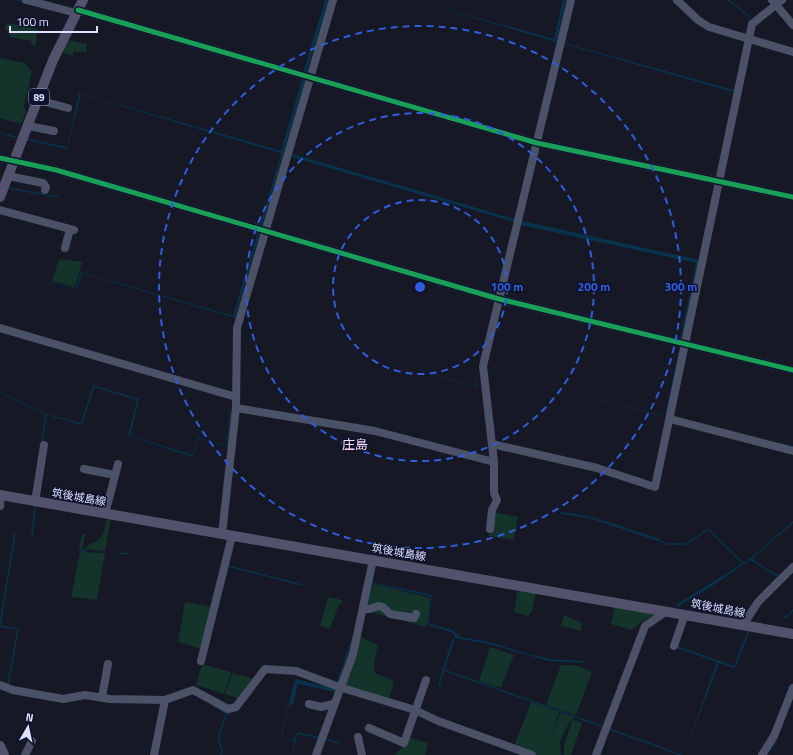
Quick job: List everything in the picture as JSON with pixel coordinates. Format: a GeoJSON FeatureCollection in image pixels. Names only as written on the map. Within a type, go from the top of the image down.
{"type":"FeatureCollection","features":[{"type":"Feature","properties":{"kind":"main road","name":"89"},"geometry":{"type":"LineString","coordinates":[[0,197],[53,60],[83,0]]}},
{"type":"Feature","properties":{"kind":"main road","name":"筑後城島線"},"geometry":{"type":"LineString","coordinates":[[0,499],[36,502],[793,634]]}},
{"type":"Feature","properties":{"kind":"main road"},"geometry":{"type":"LineString","coordinates":[[0,746],[4,755]]}},
{"type":"Feature","properties":{"kind":"street"},"geometry":{"type":"LineString","coordinates":[[26,0],[77,12],[537,143],[793,197]]}},
{"type":"Feature","properties":{"kind":"street"},"geometry":{"type":"LineString","coordinates":[[222,534],[236,408],[238,328],[333,0]]}},
{"type":"Feature","properties":{"kind":"street"},"geometry":{"type":"LineString","coordinates":[[490,529],[492,510],[497,500],[494,493],[494,462],[483,366],[571,0]]}},
{"type":"Feature","properties":{"kind":"street"},"geometry":{"type":"LineString","coordinates":[[677,0],[698,20],[709,27],[793,52]]}},
{"type":"Feature","properties":{"kind":"street"},"geometry":{"type":"LineString","coordinates":[[492,444],[597,468],[655,487],[752,24],[777,2],[793,25]]}},
{"type":"Feature","properties":{"kind":"street"},"geometry":{"type":"LineString","coordinates":[[38,100],[59,109],[68,108]]}},
{"type":"Feature","properties":{"kind":"street"},"geometry":{"type":"LineString","coordinates":[[28,126],[54,131]]}},
{"type":"Feature","properties":{"kind":"street"},"geometry":{"type":"LineString","coordinates":[[0,158],[56,170],[499,299],[793,370]]}},
{"type":"Feature","properties":{"kind":"street"},"geometry":{"type":"LineString","coordinates":[[8,176],[43,183],[46,187],[45,190]]}},
{"type":"Feature","properties":{"kind":"street"},"geometry":{"type":"LineString","coordinates":[[0,210],[72,229],[65,248]]}},
{"type":"Feature","properties":{"kind":"street"},"geometry":{"type":"LineString","coordinates":[[0,328],[236,397]]}},
{"type":"Feature","properties":{"kind":"street"},"geometry":{"type":"LineString","coordinates":[[236,408],[375,431],[494,462]]}},
{"type":"Feature","properties":{"kind":"street"},"geometry":{"type":"LineString","coordinates":[[670,419],[793,450]]}},
{"type":"Feature","properties":{"kind":"street"},"geometry":{"type":"LineString","coordinates":[[36,502],[44,445]]}},
{"type":"Feature","properties":{"kind":"street"},"geometry":{"type":"LineString","coordinates":[[105,514],[118,464]]}},
{"type":"Feature","properties":{"kind":"street"},"geometry":{"type":"LineString","coordinates":[[84,469],[115,476]]}},
{"type":"Feature","properties":{"kind":"street"},"geometry":{"type":"LineString","coordinates":[[201,661],[232,536]]}},
{"type":"Feature","properties":{"kind":"street"},"geometry":{"type":"LineString","coordinates":[[316,755],[339,687],[353,654],[373,560]]}},
{"type":"Feature","properties":{"kind":"street"},"geometry":{"type":"LineString","coordinates":[[742,625],[758,602],[793,567]]}},
{"type":"Feature","properties":{"kind":"street"},"geometry":{"type":"LineString","coordinates":[[363,609],[370,609],[378,606],[383,607],[390,614],[414,618],[416,614]]}},
{"type":"Feature","properties":{"kind":"street"},"geometry":{"type":"LineString","coordinates":[[596,755],[645,626],[667,611]]}},
{"type":"Feature","properties":{"kind":"street"},"geometry":{"type":"LineString","coordinates":[[674,646],[685,614]]}},
{"type":"Feature","properties":{"kind":"street"},"geometry":{"type":"LineString","coordinates":[[102,697],[108,664]]}},
{"type":"Feature","properties":{"kind":"street"},"geometry":{"type":"LineString","coordinates":[[0,685],[13,690],[63,699],[85,695],[165,700],[193,690],[228,709],[236,707],[265,668],[296,671],[339,687],[415,710],[438,721],[532,755]]}},
{"type":"Feature","properties":{"kind":"street"},"geometry":{"type":"LineString","coordinates":[[369,728],[404,743],[426,680]]}},
{"type":"Feature","properties":{"kind":"street"},"geometry":{"type":"LineString","coordinates":[[762,755],[774,736],[793,688]]}},
{"type":"Feature","properties":{"kind":"street"},"geometry":{"type":"LineString","coordinates":[[154,755],[165,700]]}},
{"type":"Feature","properties":{"kind":"street"},"geometry":{"type":"LineString","coordinates":[[309,704],[321,706],[333,704]]}},
{"type":"Feature","properties":{"kind":"street"},"geometry":{"type":"LineString","coordinates":[[358,737],[362,755]]}},
{"type":"Feature","properties":{"kind":"street"},"geometry":{"type":"LineString","coordinates":[[25,755],[32,741]]}},
{"type":"Feature","properties":{"kind":"green space"},"geometry":{"type":"Polygon","coordinates":[[[6,23],[38,29],[35,46],[31,44],[31,41],[10,37],[10,32],[5,30],[6,23]]]}},
{"type":"Feature","properties":{"kind":"green space"},"geometry":{"type":"Polygon","coordinates":[[[67,40],[87,44],[86,53],[74,51],[73,56],[62,52],[67,40]]]}},
{"type":"Feature","properties":{"kind":"green space"},"geometry":{"type":"Polygon","coordinates":[[[0,58],[25,63],[32,72],[24,107],[26,112],[21,124],[0,118],[0,58]]]}},
{"type":"Feature","properties":{"kind":"green space"},"geometry":{"type":"Polygon","coordinates":[[[59,259],[82,262],[75,287],[52,281],[59,259]]]}},
{"type":"Feature","properties":{"kind":"green space"},"geometry":{"type":"Polygon","coordinates":[[[494,512],[518,517],[514,540],[489,536],[494,512]]]}},
{"type":"Feature","properties":{"kind":"green space"},"geometry":{"type":"Polygon","coordinates":[[[107,518],[111,518],[105,551],[79,549],[82,534],[85,534],[82,548],[85,549],[91,543],[99,540],[103,534],[107,518]]]}},
{"type":"Feature","properties":{"kind":"green space"},"geometry":{"type":"Polygon","coordinates":[[[80,552],[105,553],[97,600],[71,597],[80,552]]]}},
{"type":"Feature","properties":{"kind":"green space"},"geometry":{"type":"Polygon","coordinates":[[[374,584],[430,598],[426,627],[377,614],[367,607],[374,584]]]}},
{"type":"Feature","properties":{"kind":"green space"},"geometry":{"type":"Polygon","coordinates":[[[518,588],[536,592],[532,611],[528,616],[514,612],[518,588]]]}},
{"type":"Feature","properties":{"kind":"green space"},"geometry":{"type":"Polygon","coordinates":[[[328,597],[342,600],[341,604],[339,604],[330,629],[320,626],[328,597]]]}},
{"type":"Feature","properties":{"kind":"green space"},"geometry":{"type":"Polygon","coordinates":[[[185,602],[211,607],[202,649],[178,642],[185,602]]]}},
{"type":"Feature","properties":{"kind":"green space"},"geometry":{"type":"Polygon","coordinates":[[[615,605],[658,613],[643,621],[631,630],[611,624],[615,605]]]}},
{"type":"Feature","properties":{"kind":"green space"},"geometry":{"type":"Polygon","coordinates":[[[564,615],[582,623],[581,631],[561,626],[564,615]]]}},
{"type":"Feature","properties":{"kind":"green space"},"geometry":{"type":"Polygon","coordinates":[[[359,636],[378,645],[374,662],[375,673],[394,681],[389,700],[343,686],[359,636]]]}},
{"type":"Feature","properties":{"kind":"green space"},"geometry":{"type":"Polygon","coordinates":[[[490,647],[514,655],[501,688],[479,681],[490,647]]]}},
{"type":"Feature","properties":{"kind":"green space"},"geometry":{"type":"Polygon","coordinates":[[[202,664],[231,672],[224,694],[196,685],[202,664]]]}},
{"type":"Feature","properties":{"kind":"green space"},"geometry":{"type":"Polygon","coordinates":[[[561,665],[575,665],[592,672],[576,715],[546,705],[561,665]]]}},
{"type":"Feature","properties":{"kind":"green space"},"geometry":{"type":"Polygon","coordinates":[[[232,673],[254,679],[239,699],[225,694],[232,673]]]}},
{"type":"Feature","properties":{"kind":"green space"},"geometry":{"type":"Polygon","coordinates":[[[531,702],[559,712],[549,742],[560,713],[574,717],[573,720],[582,723],[571,755],[564,755],[564,744],[572,722],[570,721],[560,741],[561,755],[536,755],[514,747],[531,702]]]}},
{"type":"Feature","properties":{"kind":"green space"},"geometry":{"type":"Polygon","coordinates":[[[408,737],[428,743],[425,755],[394,755],[402,748],[408,737]]]}},
{"type":"Feature","properties":{"kind":"water"},"geometry":{"type":"Polygon","coordinates":[[[325,0],[329,0],[306,74],[303,73],[325,0]]]}},
{"type":"Feature","properties":{"kind":"water"},"geometry":{"type":"Polygon","coordinates":[[[412,0],[554,39],[563,0],[566,0],[556,42],[412,0]]]}},
{"type":"Feature","properties":{"kind":"water"},"geometry":{"type":"Polygon","coordinates":[[[564,43],[734,90],[733,92],[564,43]]]}},
{"type":"Feature","properties":{"kind":"water"},"geometry":{"type":"Polygon","coordinates":[[[302,79],[305,80],[262,226],[260,226],[281,154],[280,153],[81,94],[67,149],[3,135],[0,133],[67,147],[79,93],[281,151],[302,79]]]}},
{"type":"Feature","properties":{"kind":"water"},"geometry":{"type":"Polygon","coordinates":[[[293,154],[514,219],[514,222],[292,157],[293,154]]]}},
{"type":"Feature","properties":{"kind":"water"},"geometry":{"type":"Polygon","coordinates":[[[522,221],[700,260],[683,340],[680,340],[696,263],[521,225],[522,221]]]}},
{"type":"Feature","properties":{"kind":"water"},"geometry":{"type":"Polygon","coordinates":[[[258,232],[260,232],[235,318],[82,273],[77,289],[0,271],[76,288],[81,272],[233,316],[258,232]]]}},
{"type":"Feature","properties":{"kind":"water"},"geometry":{"type":"Polygon","coordinates":[[[244,318],[475,386],[479,372],[476,387],[244,318]]]}},
{"type":"Feature","properties":{"kind":"water"},"geometry":{"type":"Polygon","coordinates":[[[680,345],[666,417],[487,373],[665,416],[680,345]]]}},
{"type":"Feature","properties":{"kind":"water"},"geometry":{"type":"Polygon","coordinates":[[[93,385],[139,399],[130,436],[193,455],[198,437],[226,446],[231,409],[227,447],[199,438],[193,457],[128,436],[137,400],[94,387],[82,425],[50,416],[0,393],[50,415],[81,423],[93,385]]]}},
{"type":"Feature","properties":{"kind":"water"},"geometry":{"type":"Polygon","coordinates":[[[560,512],[600,519],[653,537],[667,544],[589,518],[560,514],[560,512]]]}},
{"type":"Feature","properties":{"kind":"water"},"geometry":{"type":"Polygon","coordinates":[[[751,558],[770,571],[769,572],[750,560],[712,586],[677,607],[676,605],[751,558]]]}},
{"type":"Feature","properties":{"kind":"water"},"geometry":{"type":"Polygon","coordinates":[[[372,582],[432,595],[428,623],[452,630],[461,637],[489,642],[528,654],[555,660],[569,660],[569,662],[549,661],[489,644],[455,638],[441,680],[440,679],[450,645],[455,636],[451,632],[428,625],[426,622],[431,597],[373,583],[369,603],[367,603],[372,582]]]}},
{"type":"Feature","properties":{"kind":"water"},"geometry":{"type":"Polygon","coordinates":[[[744,640],[746,641],[735,668],[719,663],[684,755],[717,662],[676,648],[677,646],[734,666],[744,640]]]}},
{"type":"Feature","properties":{"kind":"water"},"geometry":{"type":"Polygon","coordinates":[[[297,679],[334,689],[335,692],[298,684],[293,704],[289,705],[282,735],[285,738],[296,740],[292,755],[294,741],[284,738],[281,734],[294,683],[297,679]]]}},
{"type":"Feature","properties":{"kind":"waterway"},"geometry":{"type":"LineString","coordinates":[[18,0],[23,2]]}},
{"type":"Feature","properties":{"kind":"waterway"},"geometry":{"type":"LineString","coordinates":[[728,0],[750,17],[749,23]]}},
{"type":"Feature","properties":{"kind":"waterway"},"geometry":{"type":"LineString","coordinates":[[7,188],[58,197]]}},
{"type":"Feature","properties":{"kind":"waterway"},"geometry":{"type":"LineString","coordinates":[[42,442],[46,414]]}},
{"type":"Feature","properties":{"kind":"waterway"},"geometry":{"type":"LineString","coordinates":[[777,443],[793,447]]}},
{"type":"Feature","properties":{"kind":"waterway"},"geometry":{"type":"LineString","coordinates":[[32,536],[35,506]]}},
{"type":"Feature","properties":{"kind":"waterway"},"geometry":{"type":"LineString","coordinates":[[751,559],[793,522]]}},
{"type":"Feature","properties":{"kind":"waterway"},"geometry":{"type":"LineString","coordinates":[[667,544],[686,544],[707,530],[710,531],[743,563]]}},
{"type":"Feature","properties":{"kind":"waterway"},"geometry":{"type":"LineString","coordinates":[[8,685],[18,629],[0,626],[15,534]]}},
{"type":"Feature","properties":{"kind":"waterway"},"geometry":{"type":"LineString","coordinates":[[78,550],[86,551]]}},
{"type":"Feature","properties":{"kind":"waterway"},"geometry":{"type":"LineString","coordinates":[[120,553],[128,554]]}},
{"type":"Feature","properties":{"kind":"waterway"},"geometry":{"type":"LineString","coordinates":[[228,566],[302,585]]}},
{"type":"Feature","properties":{"kind":"waterway"},"geometry":{"type":"LineString","coordinates":[[769,571],[780,577]]}},
{"type":"Feature","properties":{"kind":"waterway"},"geometry":{"type":"LineString","coordinates":[[783,616],[787,617],[793,610]]}},
{"type":"Feature","properties":{"kind":"waterway"},"geometry":{"type":"LineString","coordinates":[[745,641],[749,629]]}},
{"type":"Feature","properties":{"kind":"waterway"},"geometry":{"type":"LineString","coordinates":[[337,684],[351,642]]}},
{"type":"Feature","properties":{"kind":"waterway"},"geometry":{"type":"LineString","coordinates":[[568,661],[584,662]]}},
{"type":"Feature","properties":{"kind":"waterway"},"geometry":{"type":"LineString","coordinates":[[444,670],[604,727]]}},
{"type":"Feature","properties":{"kind":"waterway"},"geometry":{"type":"LineString","coordinates":[[441,679],[439,684],[443,688]]}},
{"type":"Feature","properties":{"kind":"waterway"},"geometry":{"type":"LineString","coordinates":[[213,705],[227,714],[219,736],[222,749],[221,755]]}},
{"type":"Feature","properties":{"kind":"waterway"},"geometry":{"type":"LineString","coordinates":[[610,729],[681,755]]}},
{"type":"Feature","properties":{"kind":"waterway"},"geometry":{"type":"LineString","coordinates":[[295,740],[298,733],[320,738]]}},
{"type":"Feature","properties":{"kind":"waterway"},"geometry":{"type":"LineString","coordinates":[[326,739],[339,743]]}},
{"type":"Feature","properties":{"kind":"waterway"},"geometry":{"type":"LineString","coordinates":[[772,749],[776,742]]}},
{"type":"Feature","properties":{"kind":"cycle path"},"geometry":{"type":"LineString","coordinates":[[78,10],[537,143],[793,197]]}},
{"type":"Feature","properties":{"kind":"cycle path"},"geometry":{"type":"LineString","coordinates":[[0,158],[56,170],[499,299],[793,370]]}},
{"type":"Feature","properties":{"kind":"district","name":"庄島"},"geometry":{"type":"Point","coordinates":[355,444]}}]}
